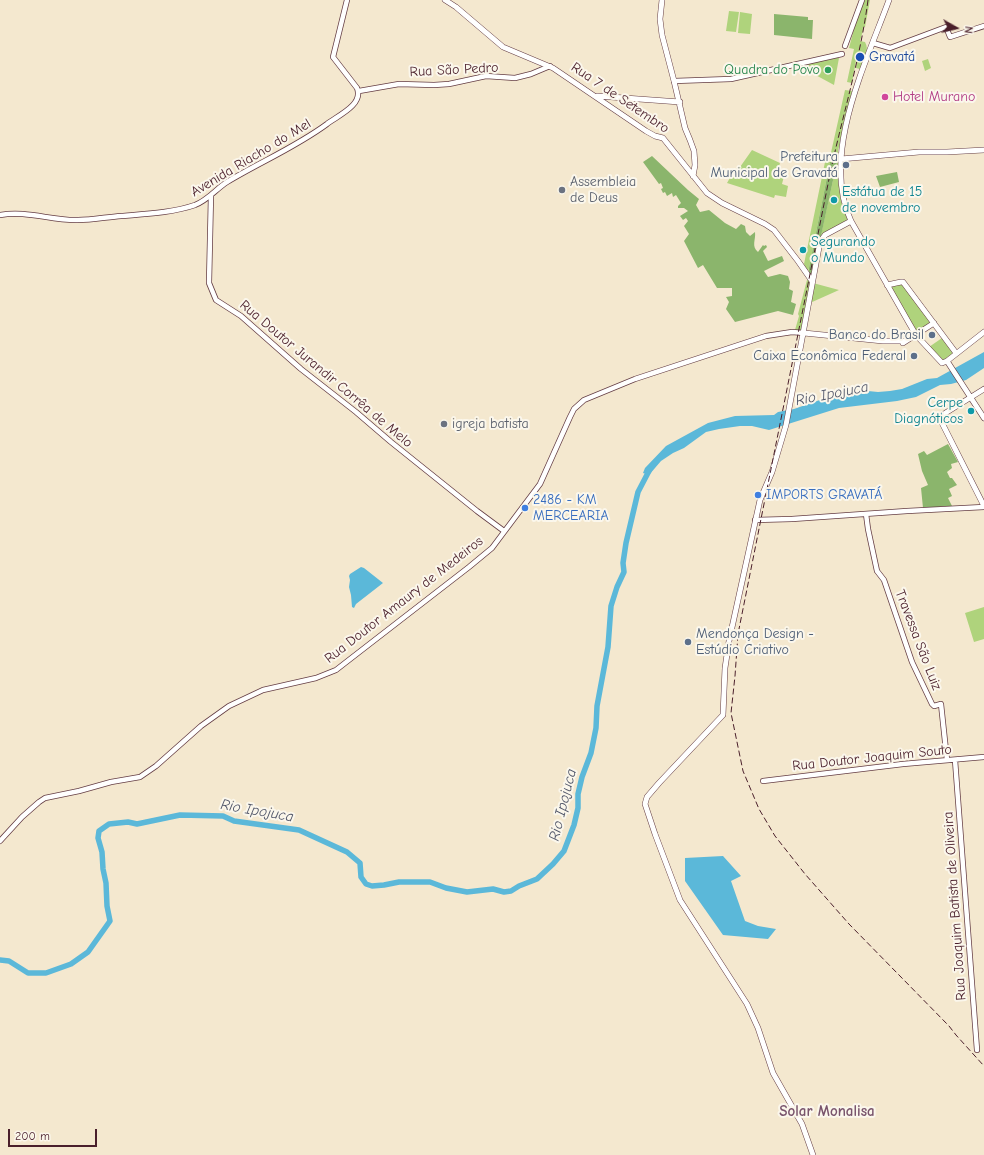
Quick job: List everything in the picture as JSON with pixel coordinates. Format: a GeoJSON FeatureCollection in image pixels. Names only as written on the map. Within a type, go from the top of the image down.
{"type":"FeatureCollection","features":[{"type":"Feature","properties":{"kind":"main road","name":"Rua 7 de Setembro"},"geometry":{"type":"LineString","coordinates":[[444,0],[456,7],[503,47],[550,66],[651,134],[663,138],[703,189],[714,198],[774,230],[812,281]]}},
{"type":"Feature","properties":{"kind":"main road"},"geometry":{"type":"LineString","coordinates":[[662,0],[660,26],[680,102],[685,128],[694,151],[695,165],[693,176]]}},
{"type":"Feature","properties":{"kind":"main road"},"geometry":{"type":"LineString","coordinates":[[889,0],[854,95],[842,144],[841,160],[843,199],[851,221],[916,335],[943,363],[948,362],[956,353],[984,332]]}},
{"type":"Feature","properties":{"kind":"main road"},"geometry":{"type":"LineString","coordinates":[[596,96],[680,102]]}},
{"type":"Feature","properties":{"kind":"main road"},"geometry":{"type":"LineString","coordinates":[[841,160],[919,152],[984,150]]}},
{"type":"Feature","properties":{"kind":"main road"},"geometry":{"type":"LineString","coordinates":[[813,1155],[802,1124],[773,1073],[758,1028],[748,1004],[685,909],[676,891],[650,819],[646,802],[649,794],[723,715],[725,668],[729,641],[760,500],[772,472],[786,425],[821,239],[825,235],[851,221]]}},
{"type":"Feature","properties":{"kind":"main road"},"geometry":{"type":"LineString","coordinates":[[887,285],[902,282],[915,297],[956,353]]}},
{"type":"Feature","properties":{"kind":"main road"},"geometry":{"type":"LineString","coordinates":[[804,333],[884,341],[902,341],[903,343],[934,323]]}},
{"type":"Feature","properties":{"kind":"main road"},"geometry":{"type":"LineString","coordinates":[[948,362],[962,386],[984,418]]}},
{"type":"Feature","properties":{"kind":"main road"},"geometry":{"type":"LineString","coordinates":[[984,389],[939,417],[984,507]]}},
{"type":"Feature","properties":{"kind":"street"},"geometry":{"type":"LineString","coordinates":[[347,0],[333,57],[356,85],[358,94]]}},
{"type":"Feature","properties":{"kind":"street"},"geometry":{"type":"LineString","coordinates":[[845,46],[862,0]]}},
{"type":"Feature","properties":{"kind":"street"},"geometry":{"type":"LineString","coordinates":[[873,43],[890,48],[946,27],[950,37],[984,26]]}},
{"type":"Feature","properties":{"kind":"street"},"geometry":{"type":"LineString","coordinates":[[674,81],[731,79],[842,54]]}},
{"type":"Feature","properties":{"kind":"street","name":"Rua São Pedro"},"geometry":{"type":"LineString","coordinates":[[358,94],[399,84],[449,84],[486,76],[515,78],[531,74],[550,66]]}},
{"type":"Feature","properties":{"kind":"street","name":"Avenida Riacho do Mel"},"geometry":{"type":"LineString","coordinates":[[0,215],[10,213],[79,220],[158,213],[195,205],[203,201],[226,183],[321,128],[353,105],[358,94]]}},
{"type":"Feature","properties":{"kind":"street","name":"Rua Doutor Jurandir Corrêa de Melo"},"geometry":{"type":"LineString","coordinates":[[211,195],[209,283],[216,300],[240,316],[301,369],[448,488],[504,531]]}},
{"type":"Feature","properties":{"kind":"street","name":"Rua Doutor Amaury de Medeiros"},"geometry":{"type":"LineString","coordinates":[[0,841],[22,817],[45,798],[140,776],[150,770],[178,747],[200,726],[229,706],[263,690],[316,678],[336,670],[492,548],[540,484],[574,409],[584,400],[635,379],[758,338],[783,333],[804,333]]}},
{"type":"Feature","properties":{"kind":"street"},"geometry":{"type":"LineString","coordinates":[[755,520],[984,507]]}},
{"type":"Feature","properties":{"kind":"street","name":"Travessa São Luiz"},"geometry":{"type":"LineString","coordinates":[[866,514],[877,571],[884,580],[906,645],[932,705],[941,704],[946,760]]}},
{"type":"Feature","properties":{"kind":"street","name":"Rua Doutor Joaquim Souto"},"geometry":{"type":"LineString","coordinates":[[762,781],[903,764],[984,757]]}},
{"type":"Feature","properties":{"kind":"street","name":"Rua Joaquim Batista de Oliveira"},"geometry":{"type":"LineString","coordinates":[[954,760],[977,1050]]}},
{"type":"Feature","properties":{"kind":"green space"},"geometry":{"type":"Polygon","coordinates":[[[864,0],[870,0],[865,27],[860,41],[865,42],[867,52],[860,69],[856,68],[857,55],[852,83],[847,82],[854,49],[849,48],[864,0]]]}},
{"type":"Feature","properties":{"kind":"green space"},"geometry":{"type":"Polygon","coordinates":[[[729,11],[739,12],[736,32],[726,31],[729,11]]]}},
{"type":"Feature","properties":{"kind":"green space"},"geometry":{"type":"Polygon","coordinates":[[[740,12],[752,14],[750,34],[738,33],[740,12]]]}},
{"type":"Feature","properties":{"kind":"green space"},"geometry":{"type":"Polygon","coordinates":[[[774,14],[808,17],[808,20],[813,20],[812,39],[774,35],[774,14]]]}},
{"type":"Feature","properties":{"kind":"green space"},"geometry":{"type":"Polygon","coordinates":[[[839,58],[834,85],[810,72],[806,66],[806,64],[839,58]]]}},
{"type":"Feature","properties":{"kind":"green space"},"geometry":{"type":"Polygon","coordinates":[[[928,59],[931,68],[925,71],[922,61],[928,59]]]}},
{"type":"Feature","properties":{"kind":"green space"},"geometry":{"type":"Polygon","coordinates":[[[845,90],[852,91],[838,151],[839,157],[830,157],[845,90]]]}},
{"type":"Feature","properties":{"kind":"green space"},"geometry":{"type":"Polygon","coordinates":[[[752,150],[780,163],[778,170],[785,172],[782,184],[788,186],[786,197],[775,195],[774,198],[727,183],[752,150]]]}},
{"type":"Feature","properties":{"kind":"green space"},"geometry":{"type":"Polygon","coordinates":[[[652,156],[699,199],[696,205],[700,212],[709,210],[725,223],[736,229],[741,224],[745,226],[746,232],[750,236],[755,232],[754,243],[756,250],[758,252],[763,245],[766,245],[767,247],[763,251],[768,261],[782,256],[784,261],[764,271],[768,277],[780,274],[788,276],[790,282],[789,289],[793,291],[791,302],[796,304],[793,315],[778,311],[735,322],[726,309],[729,302],[726,297],[732,296],[732,288],[717,288],[703,265],[698,268],[684,241],[689,234],[684,226],[688,221],[686,218],[683,220],[680,216],[688,211],[684,208],[678,208],[681,203],[676,195],[673,197],[672,193],[667,196],[665,192],[663,193],[661,183],[659,184],[643,162],[652,156]]]}},
{"type":"Feature","properties":{"kind":"green space"},"geometry":{"type":"Polygon","coordinates":[[[825,162],[830,162],[808,273],[804,264],[825,162]]]}},
{"type":"Feature","properties":{"kind":"green space"},"geometry":{"type":"Polygon","coordinates":[[[830,162],[837,162],[813,273],[811,274],[809,273],[809,268],[830,162]]]}},
{"type":"Feature","properties":{"kind":"green space"},"geometry":{"type":"Polygon","coordinates":[[[837,162],[839,162],[840,195],[848,221],[821,235],[837,162]]]}},
{"type":"Feature","properties":{"kind":"green space"},"geometry":{"type":"Polygon","coordinates":[[[897,172],[899,182],[880,187],[876,176],[897,172]]]}},
{"type":"Feature","properties":{"kind":"green space"},"geometry":{"type":"Polygon","coordinates":[[[807,280],[810,282],[802,331],[795,330],[799,316],[798,314],[807,280]]]}},
{"type":"Feature","properties":{"kind":"green space"},"geometry":{"type":"Polygon","coordinates":[[[813,283],[839,290],[810,303],[813,283]]]}},
{"type":"Feature","properties":{"kind":"green space"},"geometry":{"type":"Polygon","coordinates":[[[902,284],[931,323],[916,332],[890,286],[902,284]]]}},
{"type":"Feature","properties":{"kind":"green space"},"geometry":{"type":"Polygon","coordinates":[[[942,338],[954,353],[943,361],[929,347],[942,338]]]}},
{"type":"Feature","properties":{"kind":"green space"},"geometry":{"type":"Polygon","coordinates":[[[948,444],[958,462],[951,464],[952,468],[947,472],[950,478],[952,478],[957,485],[949,489],[952,496],[948,498],[952,506],[923,508],[921,488],[928,485],[922,471],[918,454],[924,451],[927,455],[948,444]]]}},
{"type":"Feature","properties":{"kind":"green space"},"geometry":{"type":"Polygon","coordinates":[[[984,607],[984,639],[974,642],[965,613],[984,607]]]}},
{"type":"Feature","properties":{"kind":"water","name":"Rio Ipojuca"},"geometry":{"type":"Polygon","coordinates":[[[984,352],[984,368],[966,380],[940,385],[916,397],[897,401],[839,408],[769,430],[752,426],[740,426],[706,432],[684,448],[661,461],[649,475],[643,473],[645,468],[666,446],[708,423],[735,416],[774,415],[778,412],[794,409],[837,394],[902,389],[927,379],[937,378],[984,352]]]}},
{"type":"Feature","properties":{"kind":"water"},"geometry":{"type":"Polygon","coordinates":[[[361,567],[383,583],[356,604],[354,608],[352,607],[349,576],[361,567]]]}},
{"type":"Feature","properties":{"kind":"water"},"geometry":{"type":"Polygon","coordinates":[[[723,856],[741,876],[731,881],[745,921],[758,926],[776,929],[768,939],[723,935],[685,881],[685,858],[723,856]]]}},
{"type":"Feature","properties":{"kind":"waterway","name":"Rio Ipojuca"},"geometry":{"type":"LineString","coordinates":[[0,960],[9,961],[28,973],[46,973],[71,964],[88,952],[110,921],[107,906],[102,852],[98,838],[99,831],[109,824],[128,822],[137,824],[180,815],[223,816],[234,821],[299,830],[347,852],[360,863],[361,877],[366,884],[372,886],[399,882],[430,882],[446,888],[467,892],[493,889],[504,892],[511,891],[537,879],[564,851],[574,825],[578,808],[578,794],[582,777],[591,753],[596,728],[597,706],[608,647],[611,606],[624,572],[623,563],[626,543],[638,492],[650,469]]}},
{"type":"Feature","properties":{"kind":"railway"},"geometry":{"type":"LineString","coordinates":[[868,0],[860,46],[828,184],[738,634],[731,713],[743,771],[759,809],[775,836],[805,874],[849,924],[949,1026],[984,1066]]}},
{"type":"Feature","properties":{"kind":"place","name":"Gravatá"},"geometry":{"type":"Point","coordinates":[860,57]}},
{"type":"Feature","properties":{"kind":"place","name":"Quadra do Povo"},"geometry":{"type":"Point","coordinates":[828,70]}},
{"type":"Feature","properties":{"kind":"place","name":"Hotel Murano"},"geometry":{"type":"Point","coordinates":[885,97]}},
{"type":"Feature","properties":{"kind":"place","name":"Prefeitura Municipal de Gravatá"},"geometry":{"type":"Point","coordinates":[846,165]}},
{"type":"Feature","properties":{"kind":"place","name":"Assembleia de Deus"},"geometry":{"type":"Point","coordinates":[562,190]}},
{"type":"Feature","properties":{"kind":"place","name":"Estátua de 15 de novembro"},"geometry":{"type":"Point","coordinates":[834,200]}},
{"type":"Feature","properties":{"kind":"place","name":"Segurando o Mundo"},"geometry":{"type":"Point","coordinates":[803,250]}},
{"type":"Feature","properties":{"kind":"place","name":"Banco do Brasil"},"geometry":{"type":"Point","coordinates":[932,335]}},
{"type":"Feature","properties":{"kind":"place","name":"Caixa Econômica Federal"},"geometry":{"type":"Point","coordinates":[914,356]}},
{"type":"Feature","properties":{"kind":"place","name":"Cerpe Diagnóticos"},"geometry":{"type":"Point","coordinates":[971,411]}},
{"type":"Feature","properties":{"kind":"place","name":"igreja batista"},"geometry":{"type":"Point","coordinates":[444,424]}},
{"type":"Feature","properties":{"kind":"place","name":"IMPORTS GRAVATÁ"},"geometry":{"type":"Point","coordinates":[758,495]}},
{"type":"Feature","properties":{"kind":"place","name":"2486 - KM MERCEARIA"},"geometry":{"type":"Point","coordinates":[525,508]}},
{"type":"Feature","properties":{"kind":"place","name":"Mendonça Design - Estúdio Criativo"},"geometry":{"type":"Point","coordinates":[688,642]}},
{"type":"Feature","properties":{"kind":"district","name":"Solar Monalisa"},"geometry":{"type":"Point","coordinates":[827,1112]}}]}
